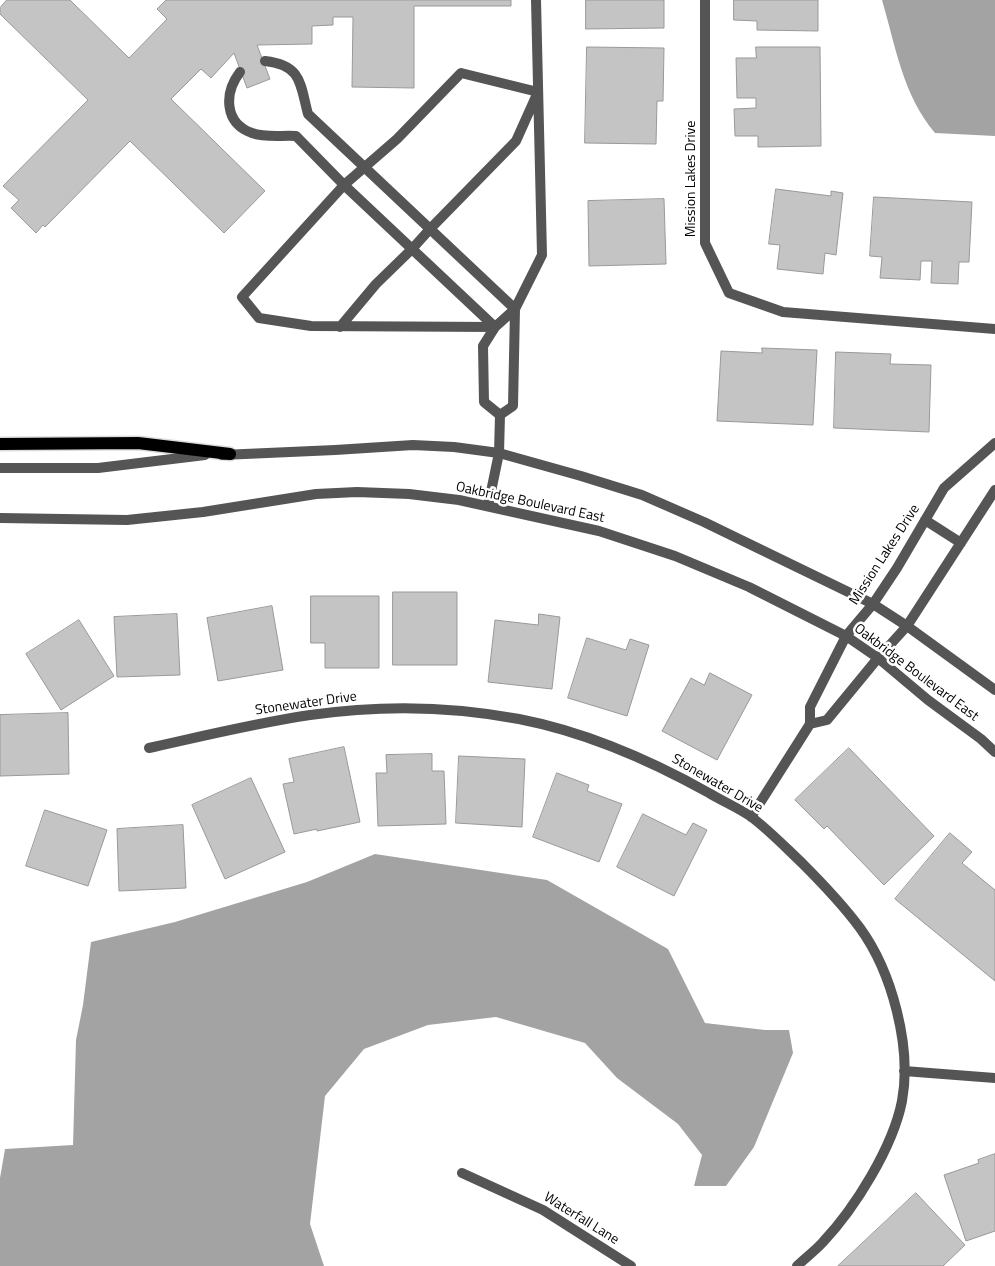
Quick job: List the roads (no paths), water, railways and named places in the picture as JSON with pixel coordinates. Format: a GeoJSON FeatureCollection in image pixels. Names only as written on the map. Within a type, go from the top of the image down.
{"type":"FeatureCollection","features":[{"type":"Feature","properties":{"kind":"main road"},"geometry":{"type":"LineString","coordinates":[[0,444],[138,442],[230,454]]}},
{"type":"Feature","properties":{"kind":"street"},"geometry":{"type":"LineString","coordinates":[[500,414],[484,402],[483,346],[495,327],[515,309],[542,254],[536,0]]}},
{"type":"Feature","properties":{"kind":"street","name":"Mission Lakes Drive"},"geometry":{"type":"LineString","coordinates":[[705,0],[705,243],[729,293],[783,312],[995,328]]}},
{"type":"Feature","properties":{"kind":"street"},"geometry":{"type":"LineString","coordinates":[[265,61],[277,62],[297,76],[302,87],[308,114],[515,309],[513,406],[500,414]]}},
{"type":"Feature","properties":{"kind":"street"},"geometry":{"type":"LineString","coordinates":[[240,72],[232,81],[228,93],[229,106],[233,117],[241,126],[251,133],[263,136],[296,136],[344,185],[495,327]]}},
{"type":"Feature","properties":{"kind":"street"},"geometry":{"type":"LineString","coordinates":[[495,327],[312,326],[259,318],[242,297],[344,185],[397,138],[461,73],[538,92]]}},
{"type":"Feature","properties":{"kind":"street"},"geometry":{"type":"LineString","coordinates":[[340,326],[376,284],[412,250],[516,141],[538,92]]}},
{"type":"Feature","properties":{"kind":"street"},"geometry":{"type":"LineString","coordinates":[[488,506],[499,453],[500,414]]}},
{"type":"Feature","properties":{"kind":"street","name":"Mission Lakes Drive"},"geometry":{"type":"LineString","coordinates":[[751,817],[810,724],[810,707],[846,636],[872,604],[897,568],[944,488],[995,444]]}},
{"type":"Feature","properties":{"kind":"street","name":"Oakbridge Boulevard East"},"geometry":{"type":"LineString","coordinates":[[0,468],[98,468],[194,456],[413,445],[454,447],[499,453],[642,495],[704,522],[872,604],[907,626],[995,690]]}},
{"type":"Feature","properties":{"kind":"street"},"geometry":{"type":"LineString","coordinates":[[810,724],[827,720],[907,626],[995,490]]}},
{"type":"Feature","properties":{"kind":"street","name":"Oakbridge Boulevard East"},"geometry":{"type":"LineString","coordinates":[[0,518],[127,520],[203,512],[316,494],[357,492],[408,494],[459,500],[599,531],[675,556],[749,587],[846,636],[878,658],[995,752]]}},
{"type":"Feature","properties":{"kind":"street"},"geometry":{"type":"LineString","coordinates":[[925,520],[961,543]]}},
{"type":"Feature","properties":{"kind":"street","name":"Stonewater Drive"},"geometry":{"type":"LineString","coordinates":[[150,748],[257,724],[313,715],[415,708],[468,712],[521,720],[580,735],[665,769],[751,817],[824,885],[861,930],[881,966],[899,1017],[904,1071],[902,1101],[890,1135],[873,1174],[851,1206],[824,1241],[797,1266]]}},
{"type":"Feature","properties":{"kind":"street"},"geometry":{"type":"LineString","coordinates":[[904,1071],[995,1078]]}},
{"type":"Feature","properties":{"kind":"street","name":"Waterfall Lane"},"geometry":{"type":"LineString","coordinates":[[462,1173],[543,1210],[630,1266]]}}]}
